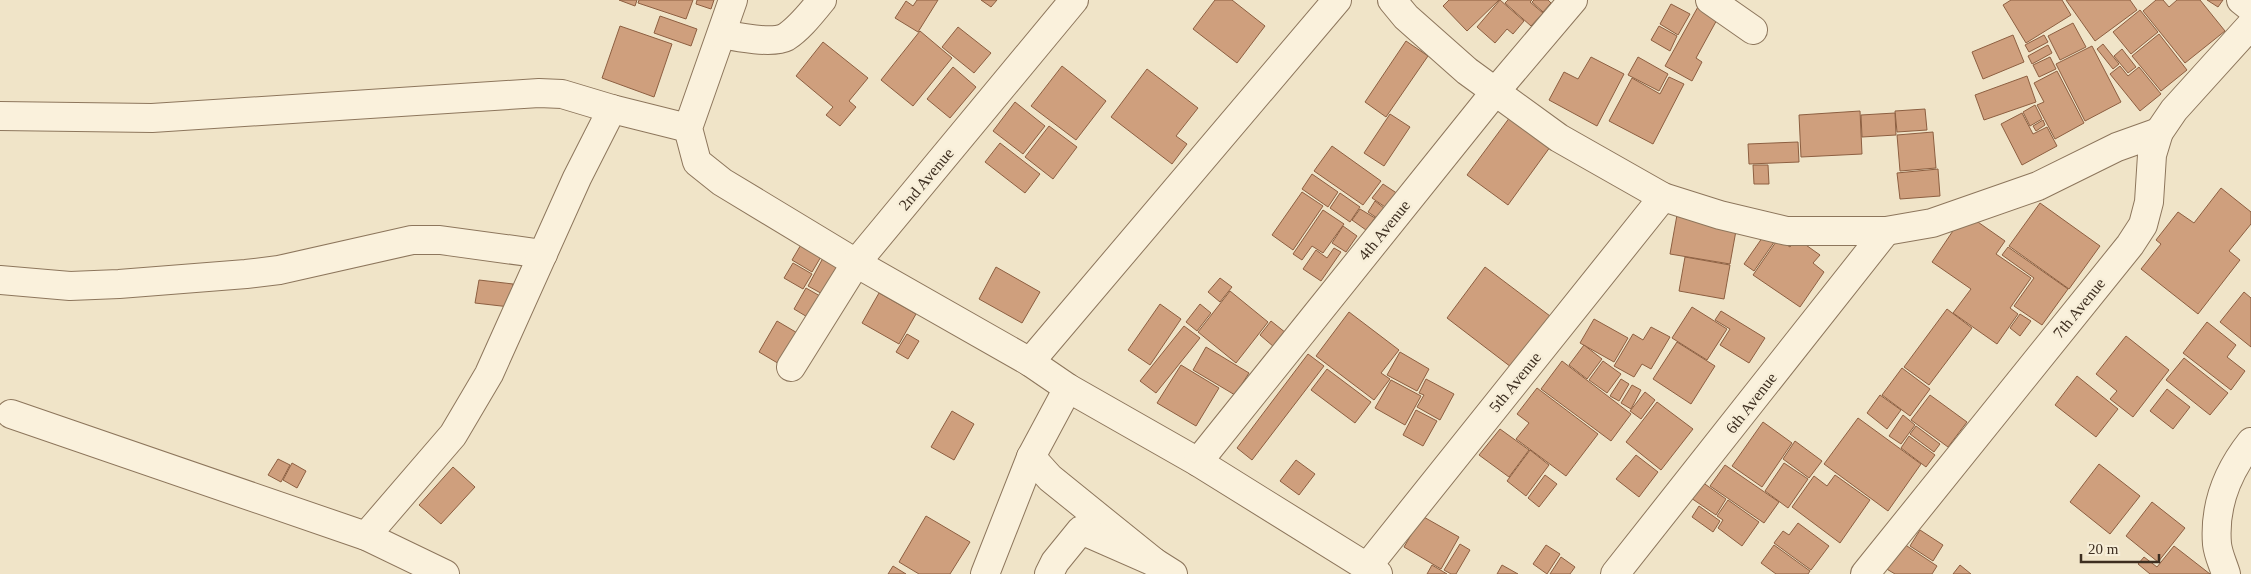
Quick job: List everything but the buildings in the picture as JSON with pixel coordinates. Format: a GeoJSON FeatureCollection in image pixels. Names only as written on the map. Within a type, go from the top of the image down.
{"type":"FeatureCollection","features":[{"type":"Feature","properties":{"kind":"street"},"geometry":{"type":"LineString","coordinates":[[733,0],[688,128],[698,162],[722,182],[856,263],[1030,362],[1068,388],[1198,462],[1372,571]]}},
{"type":"Feature","properties":{"kind":"street"},"geometry":{"type":"LineString","coordinates":[[722,34],[755,39],[784,38],[808,17],[822,0]]}},
{"type":"Feature","properties":{"kind":"street","name":"2nd Avenue"},"geometry":{"type":"LineString","coordinates":[[791,367],[856,263],[1074,0]]}},
{"type":"Feature","properties":{"kind":"street"},"geometry":{"type":"LineString","coordinates":[[1030,362],[1336,0]]}},
{"type":"Feature","properties":{"kind":"street"},"geometry":{"type":"LineString","coordinates":[[1392,0],[1406,17],[1433,42],[1495,92],[1559,138],[1663,197],[1720,215],[1787,231],[1886,231],[1932,223],[2038,186],[2117,147],[2158,132]]}},
{"type":"Feature","properties":{"kind":"street","name":"4th Avenue"},"geometry":{"type":"LineString","coordinates":[[1198,462],[1495,92],[1573,0]]}},
{"type":"Feature","properties":{"kind":"street"},"geometry":{"type":"LineString","coordinates":[[1710,0],[1753,30]]}},
{"type":"Feature","properties":{"kind":"street"},"geometry":{"type":"LineString","coordinates":[[2241,0],[2251,8]]}},
{"type":"Feature","properties":{"kind":"street","name":"7th Avenue"},"geometry":{"type":"LineString","coordinates":[[1865,574],[2130,245],[2143,225],[2147,209],[2152,155],[2158,132],[2174,110],[2251,25]]}},
{"type":"Feature","properties":{"kind":"street"},"geometry":{"type":"LineString","coordinates":[[0,116],[152,118],[539,93],[562,94],[688,128]]}},
{"type":"Feature","properties":{"kind":"street"},"geometry":{"type":"LineString","coordinates":[[366,536],[453,435],[489,374],[577,178],[612,109]]}},
{"type":"Feature","properties":{"kind":"street","name":"5th Avenue"},"geometry":{"type":"LineString","coordinates":[[1372,571],[1663,197]]}},
{"type":"Feature","properties":{"kind":"street","name":"6th Avenue"},"geometry":{"type":"LineString","coordinates":[[1615,574],[1886,231]]}},
{"type":"Feature","properties":{"kind":"street"},"geometry":{"type":"LineString","coordinates":[[0,280],[70,286],[246,274],[279,270],[412,240],[440,240],[542,254]]}},
{"type":"Feature","properties":{"kind":"street"},"geometry":{"type":"LineString","coordinates":[[985,574],[1030,457],[1068,388]]}},
{"type":"Feature","properties":{"kind":"street"},"geometry":{"type":"LineString","coordinates":[[10,414],[366,536],[445,574]]}},
{"type":"Feature","properties":{"kind":"street"},"geometry":{"type":"LineString","coordinates":[[2226,574],[2217,545],[2218,506],[2229,476],[2251,442]]}},
{"type":"Feature","properties":{"kind":"street"},"geometry":{"type":"LineString","coordinates":[[1030,457],[1050,478],[1164,568]]}},
{"type":"Feature","properties":{"kind":"street"},"geometry":{"type":"LineString","coordinates":[[1049,574],[1055,562],[1081,530],[1164,568]]}}]}
